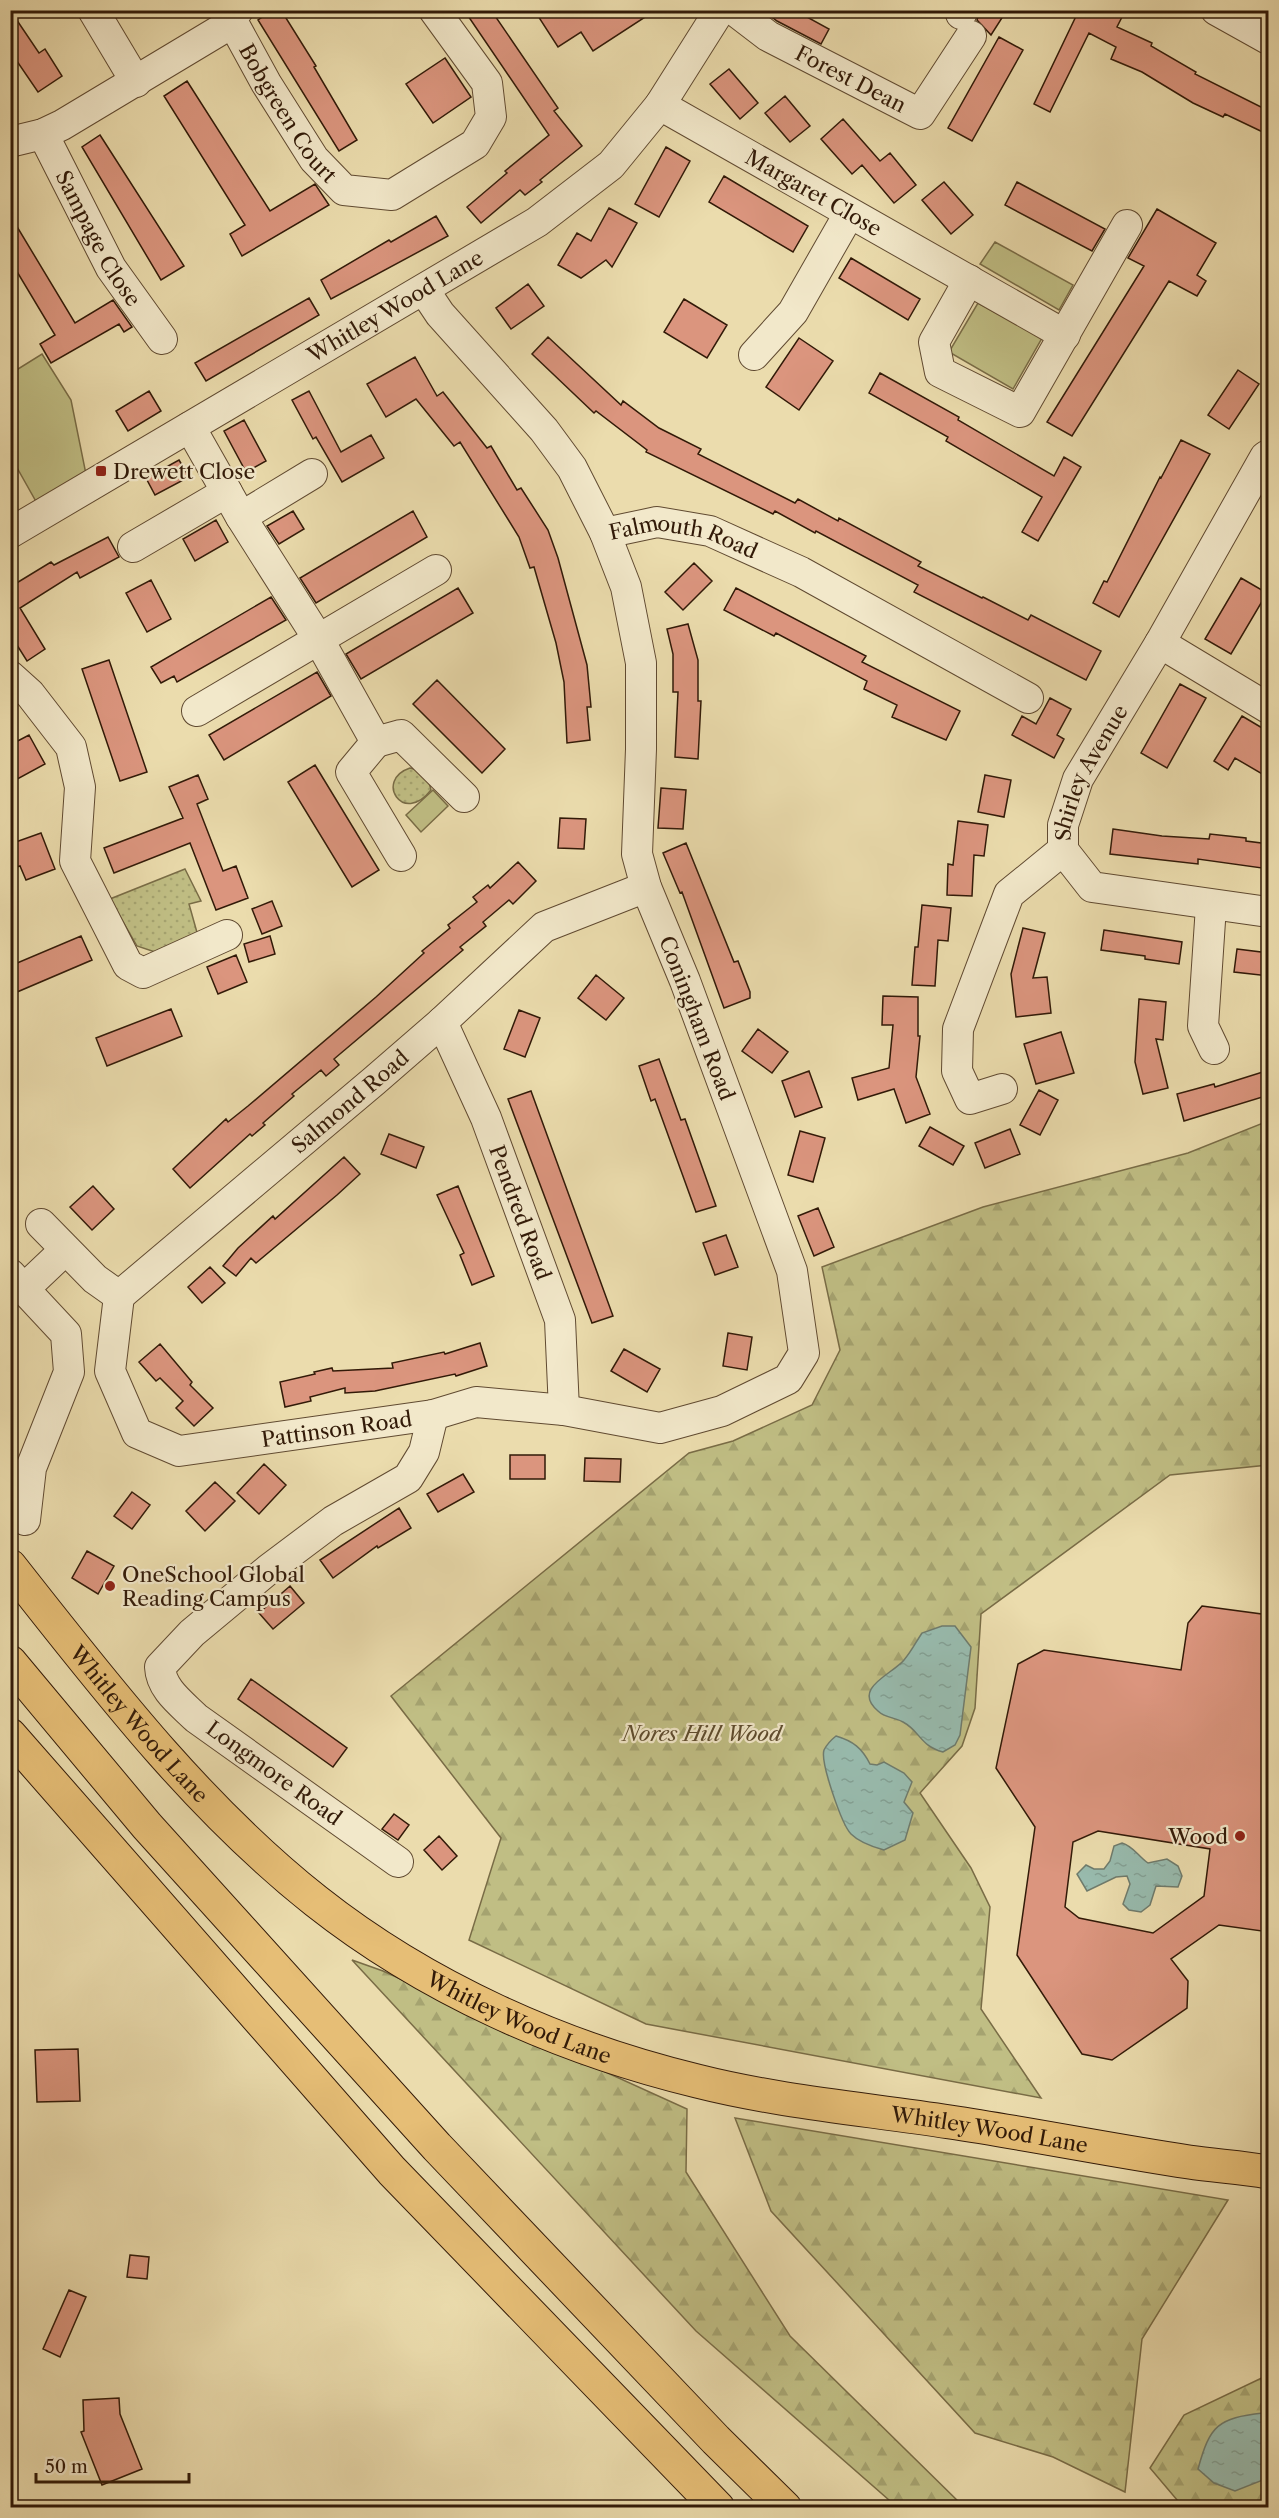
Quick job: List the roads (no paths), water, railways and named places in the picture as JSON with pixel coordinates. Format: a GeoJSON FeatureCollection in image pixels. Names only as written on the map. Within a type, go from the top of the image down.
{"type":"FeatureCollection","features":[{"type":"Feature","properties":{"kind":"main road","name":"Whitley Wood Lane"},"geometry":{"type":"LineString","coordinates":[[10,1566],[114,1695],[182,1774],[230,1825],[292,1881],[342,1921],[400,1960],[524,2024],[570,2042],[700,2082],[793,2100],[950,2122],[1190,2163],[1269,2172]]}},
{"type":"Feature","properties":{"kind":"main road"},"geometry":{"type":"LineString","coordinates":[[10,1662],[176,1859],[437,2147],[716,2440],[785,2508]]}},
{"type":"Feature","properties":{"kind":"main road"},"geometry":{"type":"LineString","coordinates":[[10,1735],[392,2171],[718,2508]]}},
{"type":"Feature","properties":{"kind":"main road","name":"Whitley Wood Lane"},"geometry":{"type":"LineString","coordinates":[[1190,2163],[1269,2195]]}},
{"type":"Feature","properties":{"kind":"street"},"geometry":{"type":"LineString","coordinates":[[93,10],[136,82]]}},
{"type":"Feature","properties":{"kind":"street","name":"Bobgreen Court"},"geometry":{"type":"LineString","coordinates":[[234,15],[266,83],[314,159],[344,190],[392,195],[475,144],[491,117],[487,83],[434,10]]}},
{"type":"Feature","properties":{"kind":"street","name":"Whitley Wood Lane"},"geometry":{"type":"LineString","coordinates":[[10,533],[537,222],[610,165],[660,105],[720,10]]}},
{"type":"Feature","properties":{"kind":"street","name":"Forest Dean"},"geometry":{"type":"LineString","coordinates":[[734,10],[768,36],[920,114],[965,20]]}},
{"type":"Feature","properties":{"kind":"street"},"geometry":{"type":"LineString","coordinates":[[1231,14],[1269,39]]}},
{"type":"Feature","properties":{"kind":"street"},"geometry":{"type":"LineString","coordinates":[[10,142],[43,134],[136,82],[222,29],[234,15]]}},
{"type":"Feature","properties":{"kind":"street","name":"Margaret Close"},"geometry":{"type":"LineString","coordinates":[[660,105],[1065,335]]}},
{"type":"Feature","properties":{"kind":"street","name":"Sampage Close"},"geometry":{"type":"LineString","coordinates":[[43,134],[111,268],[162,339]]}},
{"type":"Feature","properties":{"kind":"street"},"geometry":{"type":"LineString","coordinates":[[754,355],[793,312],[849,214]]}},
{"type":"Feature","properties":{"kind":"street"},"geometry":{"type":"LineString","coordinates":[[969,280],[934,342],[940,372],[1020,412],[1127,225]]}},
{"type":"Feature","properties":{"kind":"street","name":"Falmouth Road"},"geometry":{"type":"LineString","coordinates":[[424,290],[440,314],[544,430],[572,468],[605,533],[657,522],[710,531],[801,572],[1028,698]]}},
{"type":"Feature","properties":{"kind":"street"},"geometry":{"type":"LineString","coordinates":[[190,427],[234,505],[319,639],[376,742]]}},
{"type":"Feature","properties":{"kind":"street","name":"Shirley Avenue"},"geometry":{"type":"LineString","coordinates":[[1002,1089],[970,1099],[957,1071],[958,1029],[1009,894],[1063,850],[1063,825],[1078,779],[1160,643],[1265,457],[1269,455]]}},
{"type":"Feature","properties":{"kind":"street"},"geometry":{"type":"LineString","coordinates":[[133,547],[312,474]]}},
{"type":"Feature","properties":{"kind":"street","name":"Coningham Road"},"geometry":{"type":"LineString","coordinates":[[605,533],[626,587],[641,663],[641,749],[637,854],[646,887],[685,981],[792,1271],[804,1353],[788,1379],[722,1411],[680,1423]]}},
{"type":"Feature","properties":{"kind":"street"},"geometry":{"type":"LineString","coordinates":[[197,711],[436,570]]}},
{"type":"Feature","properties":{"kind":"street"},"geometry":{"type":"LineString","coordinates":[[1160,643],[1269,708]]}},
{"type":"Feature","properties":{"kind":"street"},"geometry":{"type":"LineString","coordinates":[[10,676],[30,694],[71,747],[80,788],[75,861],[128,965],[143,973],[227,935]]}},
{"type":"Feature","properties":{"kind":"street"},"geometry":{"type":"LineString","coordinates":[[401,856],[351,772],[376,742],[401,735],[464,797]]}},
{"type":"Feature","properties":{"kind":"street"},"geometry":{"type":"LineString","coordinates":[[1063,850],[1092,887],[1211,906],[1269,912]]}},
{"type":"Feature","properties":{"kind":"street","name":"Salmond Road"},"geometry":{"type":"LineString","coordinates":[[119,1296],[442,1022],[544,927],[646,887]]}},
{"type":"Feature","properties":{"kind":"street"},"geometry":{"type":"LineString","coordinates":[[1211,906],[1203,1026],[1214,1049]]}},
{"type":"Feature","properties":{"kind":"street","name":"Pendred Road"},"geometry":{"type":"LineString","coordinates":[[442,1022],[486,1118],[560,1320],[564,1410]]}},
{"type":"Feature","properties":{"kind":"street"},"geometry":{"type":"LineString","coordinates":[[41,1224],[95,1279],[119,1296]]}},
{"type":"Feature","properties":{"kind":"street"},"geometry":{"type":"LineString","coordinates":[[25,1520],[31,1468],[69,1372],[66,1334],[17,1282],[65,1250]]}},
{"type":"Feature","properties":{"kind":"street","name":"Pattinson Road"},"geometry":{"type":"LineString","coordinates":[[119,1296],[110,1371],[137,1433],[179,1451],[433,1414],[476,1402],[564,1410],[660,1428],[680,1423]]}},
{"type":"Feature","properties":{"kind":"street","name":"Longmore Road"},"geometry":{"type":"LineString","coordinates":[[398,1862],[196,1718],[168,1691],[160,1676],[160,1667],[192,1633],[234,1597],[333,1521],[408,1478],[424,1452],[433,1414]]}},
{"type":"Feature","properties":{"kind":"water"},"geometry":{"type":"Polygon","coordinates":[[[942,1626],[955,1626],[971,1647],[960,1735],[955,1745],[943,1752],[929,1746],[903,1722],[881,1713],[871,1703],[869,1695],[871,1688],[877,1682],[904,1660],[922,1633],[942,1626]]]}},
{"type":"Feature","properties":{"kind":"water"},"geometry":{"type":"Polygon","coordinates":[[[836,1736],[856,1746],[870,1764],[877,1765],[884,1762],[904,1773],[912,1782],[904,1802],[913,1813],[905,1840],[884,1850],[858,1840],[847,1828],[825,1767],[824,1750],[836,1736]]]}},
{"type":"Feature","properties":{"kind":"water"},"geometry":{"type":"Polygon","coordinates":[[[1122,1843],[1148,1863],[1167,1859],[1178,1866],[1182,1876],[1178,1887],[1156,1886],[1150,1905],[1141,1912],[1129,1910],[1123,1904],[1130,1884],[1127,1876],[1116,1877],[1087,1891],[1077,1874],[1086,1865],[1094,1869],[1104,1869],[1110,1861],[1114,1846],[1122,1843]]]}},
{"type":"Feature","properties":{"kind":"water"},"geometry":{"type":"Polygon","coordinates":[[[1263,2413],[1268,2419],[1268,2473],[1263,2480],[1235,2491],[1214,2483],[1198,2469],[1207,2442],[1218,2426],[1236,2418],[1263,2413]]]}},
{"type":"Feature","properties":{"kind":"place","name":"Drewett Close"},"geometry":{"type":"Point","coordinates":[101,471]}},
{"type":"Feature","properties":{"kind":"place","name":"OneSchool Global Reading Campus"},"geometry":{"type":"Point","coordinates":[110,1586]}},
{"type":"Feature","properties":{"kind":"place","name":"Wood"},"geometry":{"type":"Point","coordinates":[1240,1836]}},
{"type":"Feature","properties":{"kind":"park label","name":"Nores Hill Wood"},"geometry":{"type":"Point","coordinates":[702,1733]}}]}
